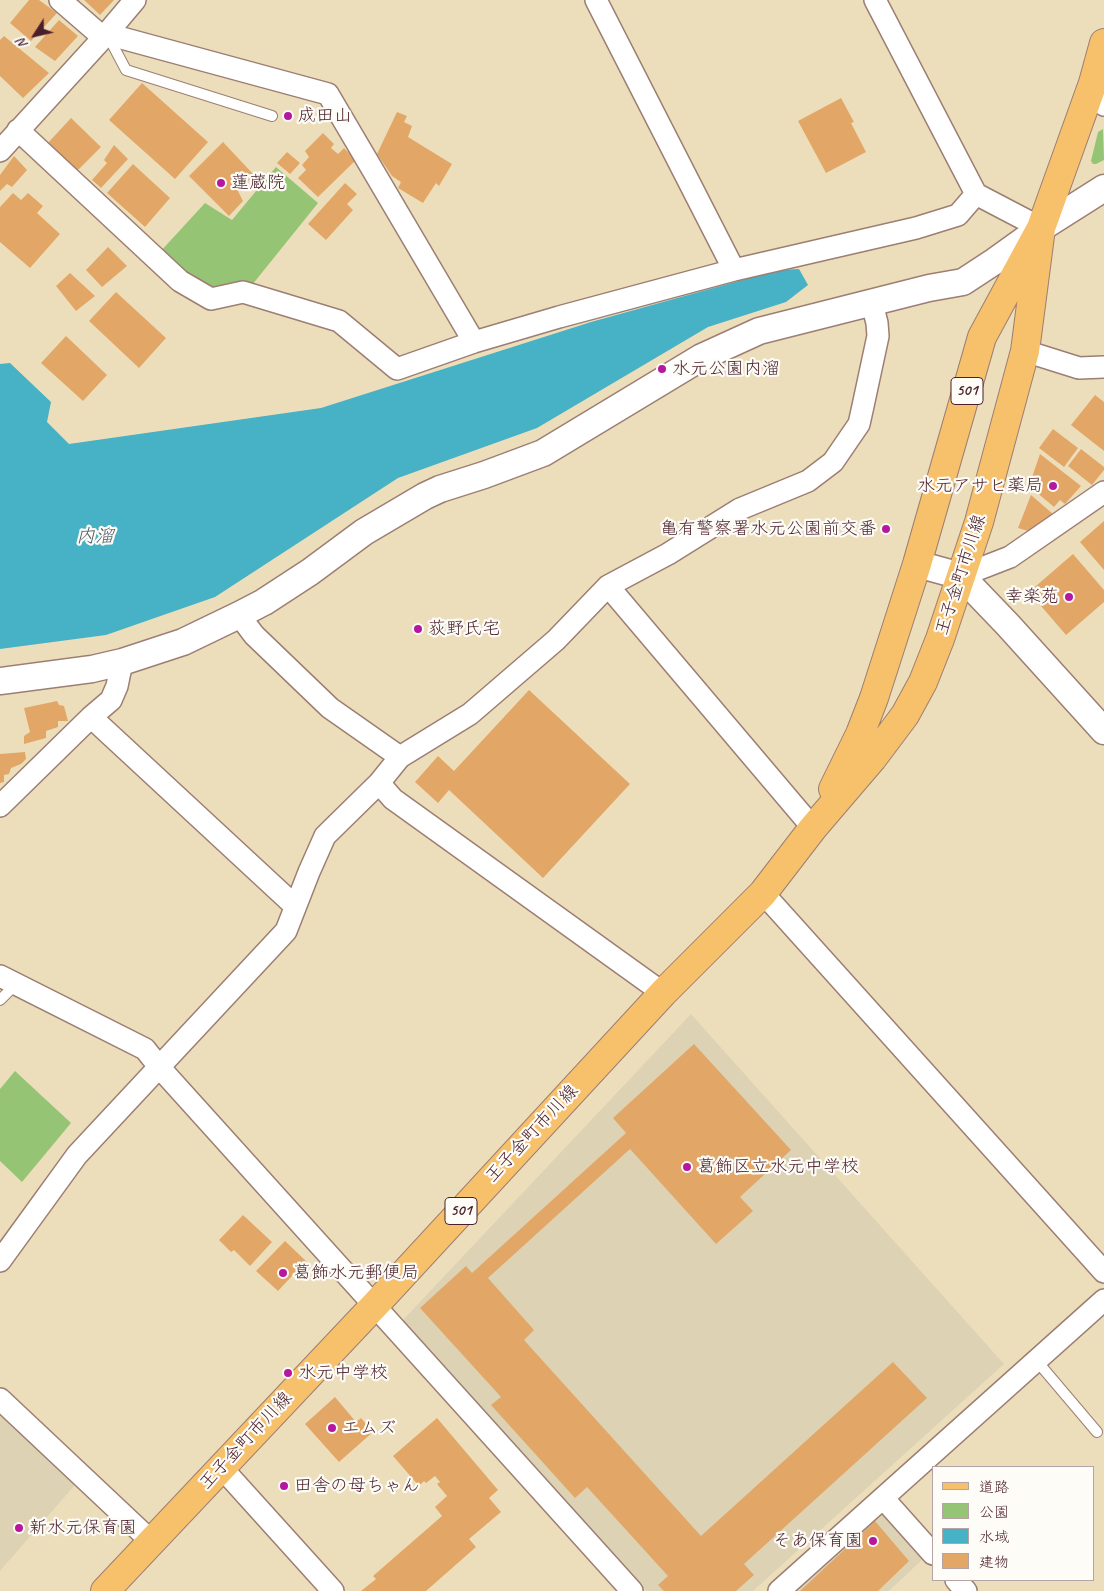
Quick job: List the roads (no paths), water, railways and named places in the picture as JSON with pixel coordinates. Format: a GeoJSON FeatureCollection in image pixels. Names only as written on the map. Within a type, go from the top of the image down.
{"type":"FeatureCollection","features":[{"type":"Feature","properties":{"kind":"main road","name":"王子金町市川線"},"geometry":{"type":"LineString","coordinates":[[813,828],[860,734],[874,698],[917,564],[982,337],[1040,228],[1099,94],[1104,43]]}},
{"type":"Feature","properties":{"kind":"main road","name":"王子金町市川線"},"geometry":{"type":"LineString","coordinates":[[105,1591],[375,1305],[663,993],[762,893],[813,828],[872,759],[905,715],[926,674],[940,639],[979,522],[1025,351],[1040,228]]}},
{"type":"Feature","properties":{"kind":"street"},"geometry":{"type":"LineString","coordinates":[[60,0],[98,33],[328,94],[474,342]]}},
{"type":"Feature","properties":{"kind":"street"},"geometry":{"type":"LineString","coordinates":[[0,151],[107,34],[135,0]]}},
{"type":"Feature","properties":{"kind":"street"},"geometry":{"type":"LineString","coordinates":[[596,0],[734,270]]}},
{"type":"Feature","properties":{"kind":"street"},"geometry":{"type":"LineString","coordinates":[[875,0],[976,194],[1040,228]]}},
{"type":"Feature","properties":{"kind":"street"},"geometry":{"type":"LineString","coordinates":[[18,130],[180,281],[211,299],[244,292],[339,321],[397,369],[474,342],[559,317],[734,270],[916,228],[958,215],[976,194]]}},
{"type":"Feature","properties":{"kind":"street"},"geometry":{"type":"LineString","coordinates":[[0,681],[92,669],[122,662],[183,642],[264,602],[310,572],[364,532],[425,496],[440,488],[484,475],[543,453],[702,356],[759,331],[872,304],[929,288],[963,282],[1040,228],[1104,188]]}},
{"type":"Feature","properties":{"kind":"street"},"geometry":{"type":"LineString","coordinates":[[0,1261],[77,1156],[286,931],[325,836],[379,783],[400,757],[470,714],[556,640],[608,586],[668,554],[740,509],[808,481],[833,462],[858,424],[864,406],[878,336],[878,322],[872,304]]}},
{"type":"Feature","properties":{"kind":"street"},"geometry":{"type":"LineString","coordinates":[[1025,351],[1079,368],[1104,367]]}},
{"type":"Feature","properties":{"kind":"street"},"geometry":{"type":"LineString","coordinates":[[962,576],[1010,557],[1104,492]]}},
{"type":"Feature","properties":{"kind":"street"},"geometry":{"type":"LineString","coordinates":[[917,564],[962,576],[1104,731]]}},
{"type":"Feature","properties":{"kind":"street"},"geometry":{"type":"LineString","coordinates":[[608,586],[813,828]]}},
{"type":"Feature","properties":{"kind":"street"},"geometry":{"type":"LineString","coordinates":[[239,615],[254,635],[330,708],[400,757]]}},
{"type":"Feature","properties":{"kind":"street"},"geometry":{"type":"LineString","coordinates":[[0,806],[91,717],[111,700],[117,686],[122,662]]}},
{"type":"Feature","properties":{"kind":"street"},"geometry":{"type":"LineString","coordinates":[[91,717],[295,906]]}},
{"type":"Feature","properties":{"kind":"street"},"geometry":{"type":"LineString","coordinates":[[379,783],[393,799],[663,993]]}},
{"type":"Feature","properties":{"kind":"street"},"geometry":{"type":"LineString","coordinates":[[762,893],[1104,1272]]}},
{"type":"Feature","properties":{"kind":"street"},"geometry":{"type":"LineString","coordinates":[[8,980],[144,1049],[632,1591]]}},
{"type":"Feature","properties":{"kind":"street"},"geometry":{"type":"LineString","coordinates":[[778,1591],[1104,1300]]}},
{"type":"Feature","properties":{"kind":"street"},"geometry":{"type":"LineString","coordinates":[[0,1399],[152,1542]]}},
{"type":"Feature","properties":{"kind":"street"},"geometry":{"type":"LineString","coordinates":[[221,1467],[332,1591]]}},
{"type":"Feature","properties":{"kind":"street"},"geometry":{"type":"LineString","coordinates":[[883,1498],[932,1553]]}},
{"type":"Feature","properties":{"kind":"street"},"geometry":{"type":"LineString","coordinates":[[957,1581],[966,1591]]}},
{"type":"Feature","properties":{"kind":"lane"},"geometry":{"type":"LineString","coordinates":[[107,34],[126,70],[272,116]]}},
{"type":"Feature","properties":{"kind":"lane"},"geometry":{"type":"LineString","coordinates":[[0,1000],[8,980]]}},
{"type":"Feature","properties":{"kind":"lane"},"geometry":{"type":"LineString","coordinates":[[1036,1360],[1097,1432]]}},
{"type":"Feature","properties":{"kind":"water","name":"内溜"},"geometry":{"type":"Polygon","coordinates":[[[799,269],[808,285],[786,302],[708,327],[537,428],[398,478],[215,597],[106,635],[0,649],[0,364],[10,363],[51,402],[47,422],[69,444],[321,408],[591,322],[778,270],[799,269]]]}},
{"type":"Feature","properties":{"kind":"place","name":"成田山"},"geometry":{"type":"Point","coordinates":[288,116]}},
{"type":"Feature","properties":{"kind":"place","name":"蓮蔵院"},"geometry":{"type":"Point","coordinates":[221,183]}},
{"type":"Feature","properties":{"kind":"place","name":"水元公園内溜"},"geometry":{"type":"Point","coordinates":[662,369]}},
{"type":"Feature","properties":{"kind":"place","name":"水元アサヒ薬局"},"geometry":{"type":"Point","coordinates":[1053,486]}},
{"type":"Feature","properties":{"kind":"place","name":"亀有警察署水元公園前交番"},"geometry":{"type":"Point","coordinates":[886,529]}},
{"type":"Feature","properties":{"kind":"place","name":"幸楽苑"},"geometry":{"type":"Point","coordinates":[1069,597]}},
{"type":"Feature","properties":{"kind":"place","name":"荻野氏宅"},"geometry":{"type":"Point","coordinates":[418,629]}},
{"type":"Feature","properties":{"kind":"place","name":"葛飾区立水元中学校"},"geometry":{"type":"Point","coordinates":[687,1167]}},
{"type":"Feature","properties":{"kind":"place","name":"葛飾水元郵便局"},"geometry":{"type":"Point","coordinates":[283,1273]}},
{"type":"Feature","properties":{"kind":"place","name":"水元中学校"},"geometry":{"type":"Point","coordinates":[288,1373]}},
{"type":"Feature","properties":{"kind":"place","name":"エムズ"},"geometry":{"type":"Point","coordinates":[332,1428]}},
{"type":"Feature","properties":{"kind":"place","name":"田舎の母ちゃん"},"geometry":{"type":"Point","coordinates":[284,1486]}},
{"type":"Feature","properties":{"kind":"place","name":"新水元保育園"},"geometry":{"type":"Point","coordinates":[19,1528]}},
{"type":"Feature","properties":{"kind":"place","name":"そあ保育園"},"geometry":{"type":"Point","coordinates":[873,1541]}}]}
